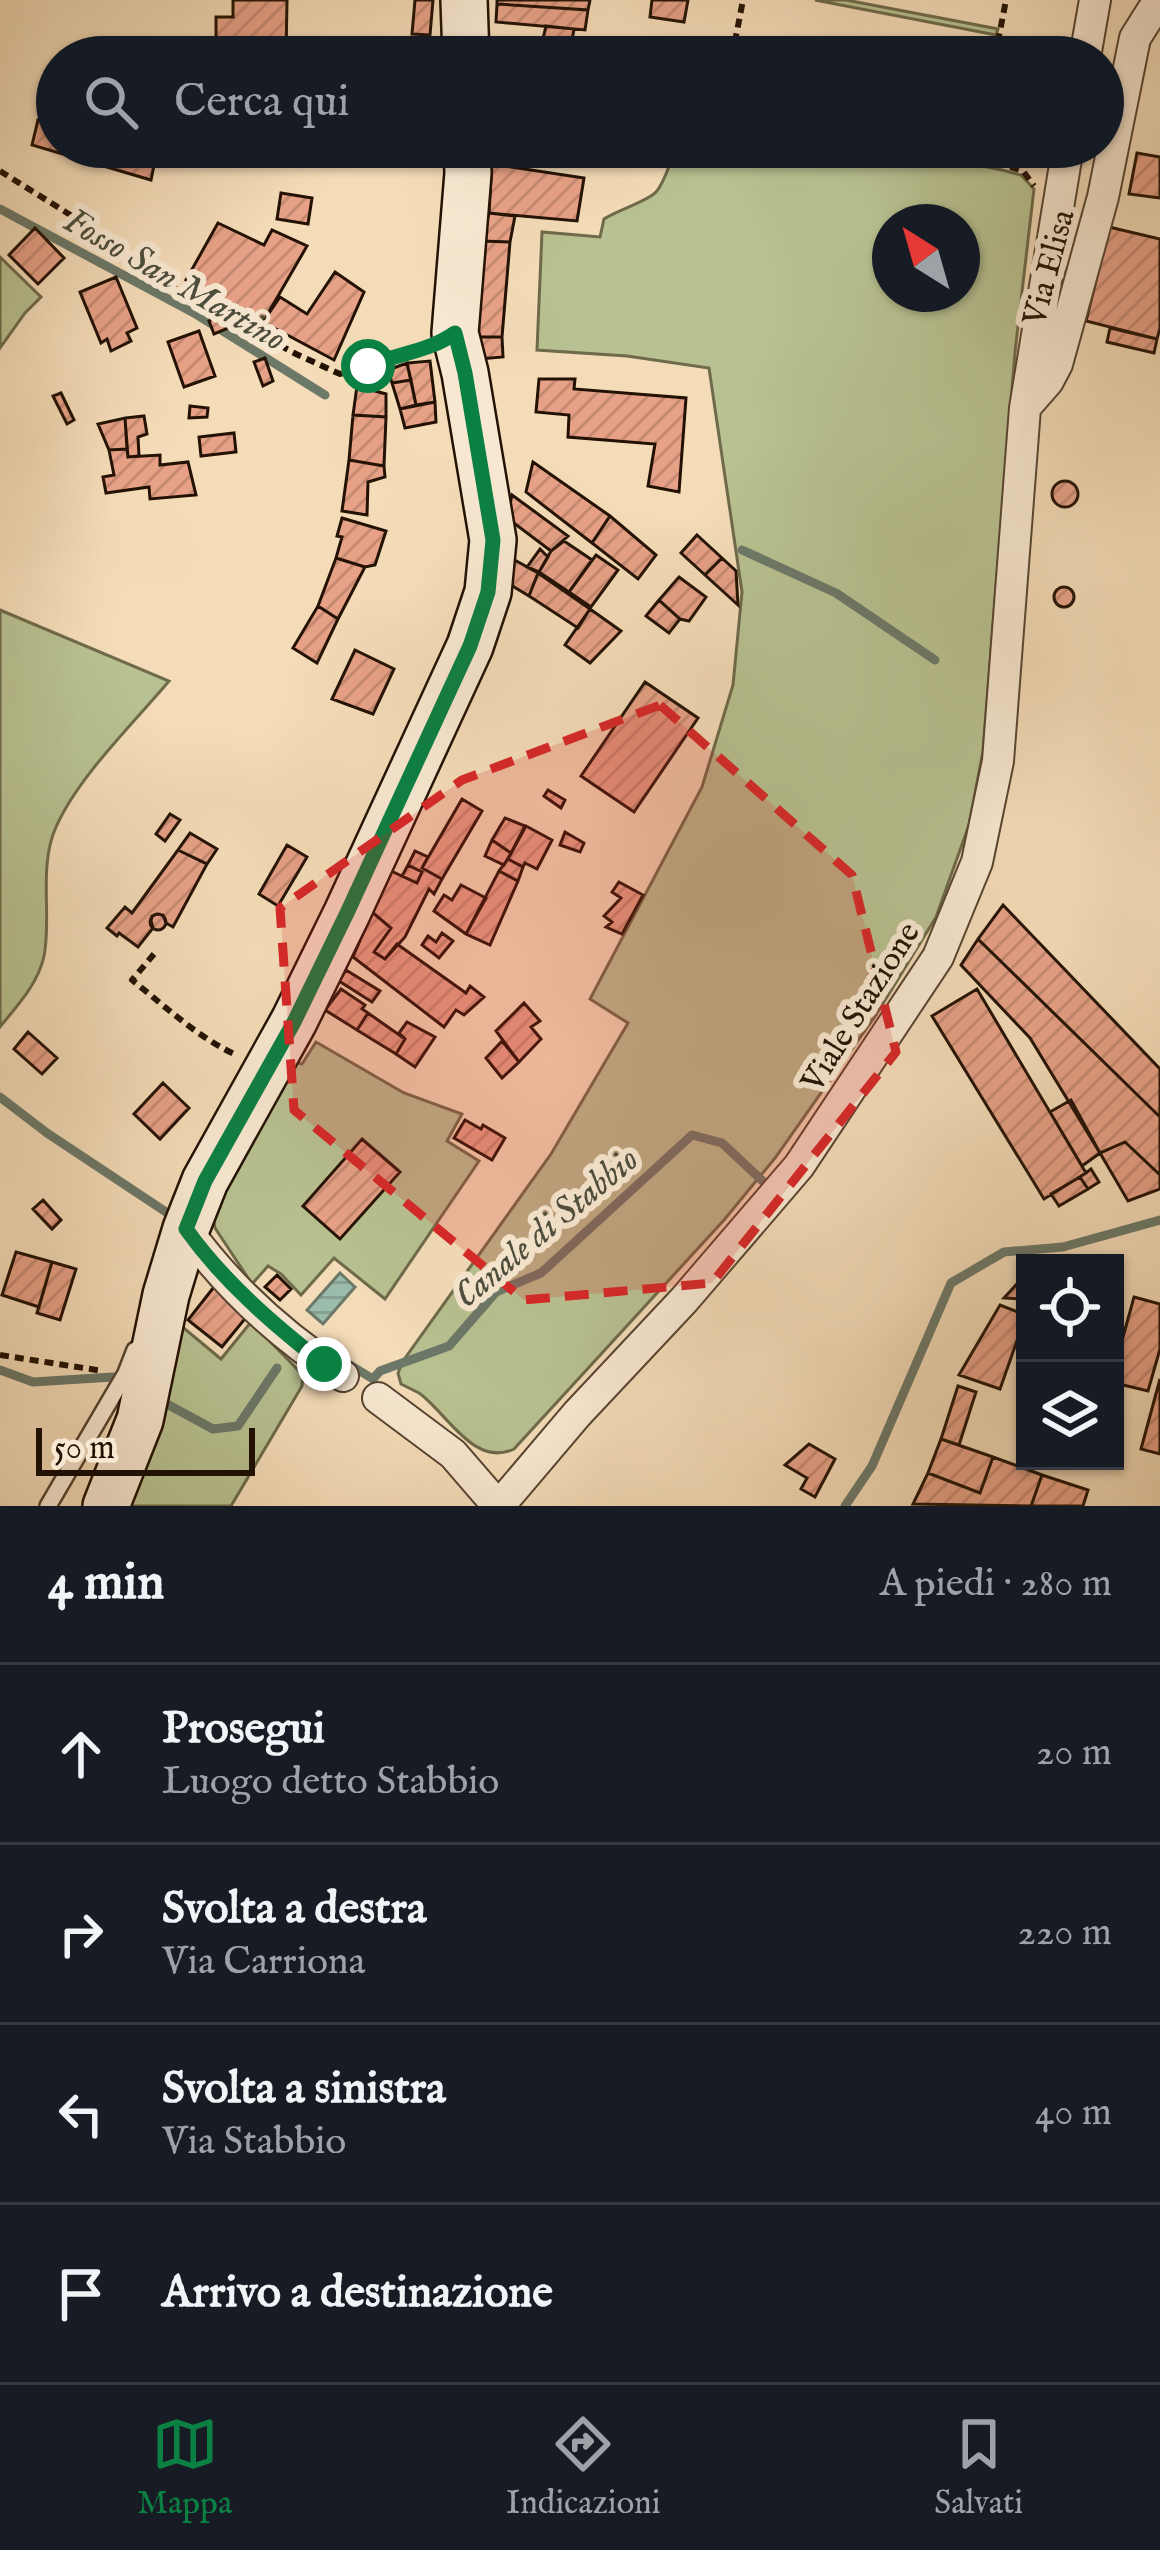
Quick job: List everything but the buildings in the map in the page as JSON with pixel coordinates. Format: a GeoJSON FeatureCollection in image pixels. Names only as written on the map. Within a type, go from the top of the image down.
{"type":"FeatureCollection","features":[{"type":"Feature","properties":{"kind":"main road"},"geometry":{"type":"LineString","coordinates":[[464,0],[465,36]]}},
{"type":"Feature","properties":{"kind":"main road"},"geometry":{"type":"LineString","coordinates":[[106,1506],[140,1420],[166,1295],[205,1181],[347,913],[470,646],[488,592],[493,540],[455,333],[466,168]]}},
{"type":"Feature","properties":{"kind":"street"},"geometry":{"type":"LineString","coordinates":[[1089,36],[1095,0]]}},
{"type":"Feature","properties":{"kind":"street","name":"Via Elisa"},"geometry":{"type":"LineString","coordinates":[[1124,93],[1135,38],[1160,0]]}},
{"type":"Feature","properties":{"kind":"street","name":"Viale Stazione"},"geometry":{"type":"LineString","coordinates":[[499,1506],[799,1166],[938,957],[977,862],[998,761],[1025,408],[1065,168]]}},
{"type":"Feature","properties":{"kind":"street","name":"Via Elisa"},"geometry":{"type":"LineString","coordinates":[[1025,408],[1057,364],[1109,168]]}},
{"type":"Feature","properties":{"kind":"street"},"geometry":{"type":"LineString","coordinates":[[186,1229],[208,1260],[276,1327],[343,1376]]}},
{"type":"Feature","properties":{"kind":"street"},"geometry":{"type":"LineString","coordinates":[[377,1398],[452,1454],[499,1506]]}},
{"type":"Feature","properties":{"kind":"lane"},"geometry":{"type":"LineString","coordinates":[[48,1506],[166,1295]]}},
{"type":"Feature","properties":{"kind":"path"},"geometry":{"type":"LineString","coordinates":[[736,36],[743,0]]}},
{"type":"Feature","properties":{"kind":"path"},"geometry":{"type":"LineString","coordinates":[[999,36],[1006,0]]}},
{"type":"Feature","properties":{"kind":"path"},"geometry":{"type":"LineString","coordinates":[[1013,168],[1022,171],[1036,188],[1035,194],[1060,196]]}},
{"type":"Feature","properties":{"kind":"path"},"geometry":{"type":"LineString","coordinates":[[0,171],[174,288],[340,374],[434,348],[455,333]]}},
{"type":"Feature","properties":{"kind":"path"},"geometry":{"type":"LineString","coordinates":[[154,954],[132,980],[208,1042],[267,1069]]}},
{"type":"Feature","properties":{"kind":"path"},"geometry":{"type":"LineString","coordinates":[[0,1355],[126,1373]]}},
{"type":"Feature","properties":{"kind":"highlighted area"},"geometry":{"type":"Polygon","coordinates":[[[660,705],[852,875],[896,1052],[712,1283],[524,1300],[294,1110],[280,908],[462,780],[660,705]]]}},
{"type":"Feature","properties":{"kind":"green space"},"geometry":{"type":"Polygon","coordinates":[[[815,0],[846,0],[998,29],[996,35],[815,0]]]}},
{"type":"Feature","properties":{"kind":"green space"},"geometry":{"type":"Polygon","coordinates":[[[669,168],[992,168],[1021,175],[1034,189],[1015,352],[983,751],[969,825],[936,917],[876,1015],[775,1158],[724,1220],[514,1449],[500,1453],[486,1451],[462,1436],[419,1393],[401,1384],[398,1373],[551,1154],[628,1023],[590,999],[702,787],[733,685],[742,592],[709,368],[537,350],[542,232],[600,237],[604,219],[656,192],[669,168]]]}},
{"type":"Feature","properties":{"kind":"green space"},"geometry":{"type":"Polygon","coordinates":[[[0,257],[41,297],[0,348],[0,257]]]}},
{"type":"Feature","properties":{"kind":"green space"},"geometry":{"type":"Polygon","coordinates":[[[0,610],[169,681],[92,770],[56,827],[46,875],[44,956],[32,985],[0,1027],[0,610]]]}},
{"type":"Feature","properties":{"kind":"green space"},"geometry":{"type":"Polygon","coordinates":[[[316,1042],[404,1093],[462,1114],[447,1141],[479,1161],[385,1299],[334,1258],[301,1295],[268,1266],[252,1284],[215,1228],[211,1209],[289,1060],[302,1064],[316,1042]]]}},
{"type":"Feature","properties":{"kind":"green space"},"geometry":{"type":"Polygon","coordinates":[[[251,1322],[303,1375],[302,1386],[231,1506],[124,1506],[179,1324],[221,1359],[251,1322]]]}},
{"type":"Feature","properties":{"kind":"shaded area"},"geometry":{"type":"Polygon","coordinates":[[[340,1273],[355,1287],[323,1324],[307,1310],[340,1273]]]}},
{"type":"Feature","properties":{"kind":"waterway","name":"Fosso San Martino"},"geometry":{"type":"LineString","coordinates":[[0,209],[194,313],[325,395]]}},
{"type":"Feature","properties":{"kind":"waterway","name":"Fosso San Martino"},"geometry":{"type":"LineString","coordinates":[[742,550],[836,593],[935,660]]}},
{"type":"Feature","properties":{"kind":"waterway","name":"Canale di Stabbio"},"geometry":{"type":"LineString","coordinates":[[0,1097],[178,1220]]}},
{"type":"Feature","properties":{"kind":"waterway","name":"Canale di Stabbio"},"geometry":{"type":"LineString","coordinates":[[345,1362],[373,1379],[380,1371],[449,1346],[496,1292],[541,1273],[692,1135],[722,1143],[768,1186]]}},
{"type":"Feature","properties":{"kind":"waterway"},"geometry":{"type":"LineString","coordinates":[[845,1506],[872,1466],[951,1283],[1004,1252],[1063,1247],[1160,1220]]}},
{"type":"Feature","properties":{"kind":"waterway","name":"Canale di Stabbio"},"geometry":{"type":"LineString","coordinates":[[165,1403],[213,1429],[238,1426],[277,1368]]}},
{"type":"Feature","properties":{"kind":"waterway","name":"Canale di Stabbio"},"geometry":{"type":"LineString","coordinates":[[0,1370],[33,1382],[113,1377]]}},
{"type":"Feature","properties":{"kind":"route"},"geometry":{"type":"LineString","coordinates":[[324,1364],[276,1327],[208,1260],[186,1229],[205,1181],[294,1022],[347,913],[470,646],[488,592],[493,540],[455,333],[434,348],[368,366]]}}]}
